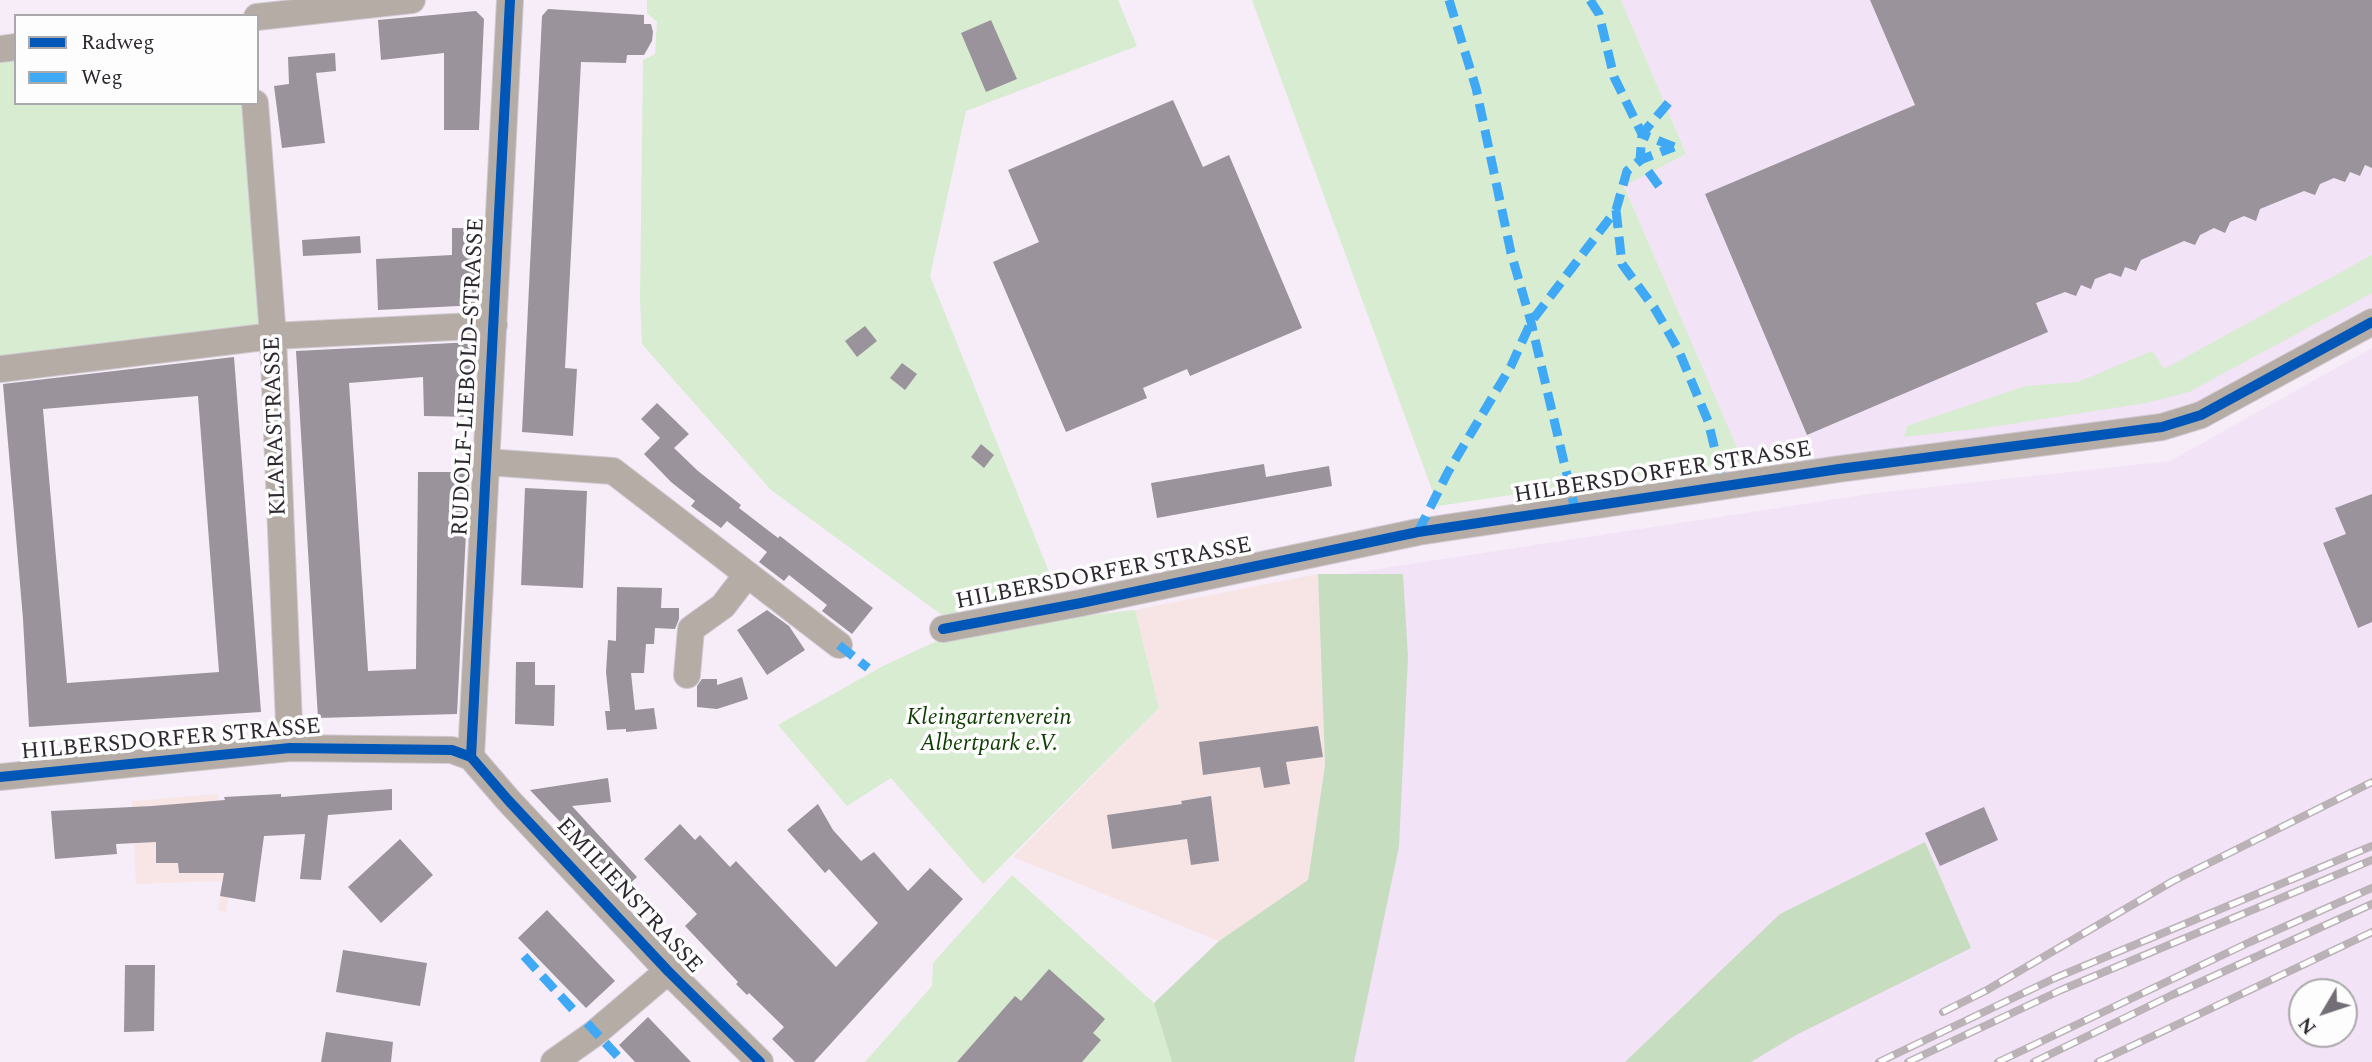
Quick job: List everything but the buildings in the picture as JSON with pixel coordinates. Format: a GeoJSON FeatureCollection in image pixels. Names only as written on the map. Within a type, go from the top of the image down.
{"type":"FeatureCollection","features":[{"type":"Feature","properties":{"kind":"street"},"geometry":{"type":"LineString","coordinates":[[259,17],[412,0]]}},
{"type":"Feature","properties":{"kind":"street","name":"RUDOLF-LIEBOLD-STRASSE"},"geometry":{"type":"LineString","coordinates":[[471,757],[510,0]]}},
{"type":"Feature","properties":{"kind":"street","name":"KLARASTRASSE"},"geometry":{"type":"LineString","coordinates":[[255,105],[273,336],[290,748]]}},
{"type":"Feature","properties":{"kind":"street","name":"HILBERSDORFER STRASSE"},"geometry":{"type":"LineString","coordinates":[[943,629],[1081,603],[1418,532],[1839,469],[2162,427],[2201,415],[2372,322]]}},
{"type":"Feature","properties":{"kind":"street"},"geometry":{"type":"LineString","coordinates":[[0,369],[273,336],[494,325]]}},
{"type":"Feature","properties":{"kind":"street"},"geometry":{"type":"LineString","coordinates":[[486,462],[613,471],[839,645]]}},
{"type":"Feature","properties":{"kind":"street"},"geometry":{"type":"LineString","coordinates":[[687,675],[691,629],[723,606],[746,576]]}},
{"type":"Feature","properties":{"kind":"street","name":"HILBERSDORFER STRASSE"},"geometry":{"type":"LineString","coordinates":[[0,771],[290,748],[452,750],[471,757]]}},
{"type":"Feature","properties":{"kind":"street","name":"EMILIENSTRASSE"},"geometry":{"type":"LineString","coordinates":[[471,757],[668,971],[760,1062]]}},
{"type":"Feature","properties":{"kind":"street","name":"EMILIENSTRASSE"},"geometry":{"type":"LineString","coordinates":[[554,1062],[595,1033],[668,971]]}},
{"type":"Feature","properties":{"kind":"shaded area"},"geometry":{"type":"Polygon","coordinates":[[[1621,0],[2372,0],[2372,319],[2199,412],[1749,479],[1624,185],[1686,154],[1621,0]]]}},
{"type":"Feature","properties":{"kind":"shaded area"},"geometry":{"type":"Polygon","coordinates":[[[2372,348],[2372,1062],[1302,1062],[1345,574],[1876,493],[2170,461],[2372,348]]]}},
{"type":"Feature","properties":{"kind":"shaded area"},"geometry":{"type":"Polygon","coordinates":[[[1318,574],[1325,765],[1308,881],[1219,941],[1013,857],[1159,708],[1135,610],[1318,574]]]}},
{"type":"Feature","properties":{"kind":"shaded area"},"geometry":{"type":"Polygon","coordinates":[[[218,794],[219,839],[238,841],[226,912],[218,910],[222,881],[136,884],[132,801],[218,794]]]}},
{"type":"Feature","properties":{"kind":"green space"},"geometry":{"type":"Polygon","coordinates":[[[647,0],[1118,0],[1137,46],[966,111],[930,276],[1053,582],[974,603],[946,618],[771,490],[642,344],[640,299],[643,60],[655,54],[657,22],[647,13],[647,0]]]}},
{"type":"Feature","properties":{"kind":"green space"},"geometry":{"type":"Polygon","coordinates":[[[1252,0],[1621,0],[1686,154],[1624,186],[1743,462],[1438,506],[1252,0]]]}},
{"type":"Feature","properties":{"kind":"green space"},"geometry":{"type":"Polygon","coordinates":[[[14,54],[14,105],[250,105],[268,332],[0,364],[0,56],[14,54]]]}},
{"type":"Feature","properties":{"kind":"green space"},"geometry":{"type":"Polygon","coordinates":[[[2372,255],[2372,293],[2189,392],[2146,403],[1985,428],[1904,437],[1907,426],[2025,386],[2078,382],[2152,351],[2164,369],[2372,255]]]}},
{"type":"Feature","properties":{"kind":"green space"},"geometry":{"type":"Polygon","coordinates":[[[1318,574],[1403,574],[1408,657],[1399,846],[1354,1062],[1172,1062],[1154,1003],[1219,941],[1308,880],[1325,765],[1318,574]]]}},
{"type":"Feature","properties":{"kind":"green space","name":"Kleingartenverein Albertpark e.V."},"geometry":{"type":"Polygon","coordinates":[[[1135,610],[1159,708],[983,884],[891,778],[847,806],[778,725],[883,666],[950,635],[972,629],[1135,610]]]}},
{"type":"Feature","properties":{"kind":"green space"},"geometry":{"type":"Polygon","coordinates":[[[1925,842],[1971,948],[1796,1035],[1751,1062],[1625,1062],[1780,914],[1925,842]]]}},
{"type":"Feature","properties":{"kind":"green space"},"geometry":{"type":"Polygon","coordinates":[[[1012,875],[1154,1003],[1172,1062],[865,1062],[932,986],[933,963],[1012,875]]]}},
{"type":"Feature","properties":{"kind":"railway"},"geometry":{"type":"LineString","coordinates":[[1943,1012],[1987,990],[2173,881],[2372,782]]}},
{"type":"Feature","properties":{"kind":"railway"},"geometry":{"type":"LineString","coordinates":[[1879,1062],[2055,978],[2372,846]]}},
{"type":"Feature","properties":{"kind":"railway"},"geometry":{"type":"LineString","coordinates":[[1908,1062],[2061,990],[2372,860]]}},
{"type":"Feature","properties":{"kind":"railway"},"geometry":{"type":"LineString","coordinates":[[1998,1062],[2250,942],[2372,888]]}},
{"type":"Feature","properties":{"kind":"railway"},"geometry":{"type":"LineString","coordinates":[[2034,1062],[2172,995],[2372,904]]}},
{"type":"Feature","properties":{"kind":"railway"},"geometry":{"type":"LineString","coordinates":[[2098,1062],[2372,932]]}},
{"type":"Feature","properties":{"kind":"marked path"},"geometry":{"type":"LineString","coordinates":[[1449,0],[1476,88],[1511,253],[1531,322],[1575,509]]}},
{"type":"Feature","properties":{"kind":"marked path"},"geometry":{"type":"LineString","coordinates":[[1590,0],[1599,14],[1614,77],[1642,134],[1674,147]]}},
{"type":"Feature","properties":{"kind":"marked path"},"geometry":{"type":"LineString","coordinates":[[1659,186],[1640,160],[1642,134],[1670,101]]}},
{"type":"Feature","properties":{"kind":"marked path"},"geometry":{"type":"LineString","coordinates":[[1418,532],[1448,472],[1511,366],[1531,322],[1616,210],[1627,171],[1640,160],[1674,147]]}},
{"type":"Feature","properties":{"kind":"marked path"},"geometry":{"type":"LineString","coordinates":[[1616,210],[1622,264],[1655,309],[1678,349],[1708,421],[1724,487]]}},
{"type":"Feature","properties":{"kind":"marked path"},"geometry":{"type":"LineString","coordinates":[[839,645],[868,668]]}},
{"type":"Feature","properties":{"kind":"marked path"},"geometry":{"type":"LineString","coordinates":[[524,956],[578,1015]]}},
{"type":"Feature","properties":{"kind":"marked path"},"geometry":{"type":"LineString","coordinates":[[587,1023],[623,1062]]}},
{"type":"Feature","properties":{"kind":"cycle path"},"geometry":{"type":"LineString","coordinates":[[471,757],[510,0]]}},
{"type":"Feature","properties":{"kind":"cycle path"},"geometry":{"type":"LineString","coordinates":[[943,629],[1081,603],[1418,532],[1839,469],[2162,427],[2201,415],[2372,322]]}},
{"type":"Feature","properties":{"kind":"cycle path"},"geometry":{"type":"LineString","coordinates":[[0,777],[290,748],[452,750],[471,757],[668,971],[760,1062]]}}]}
